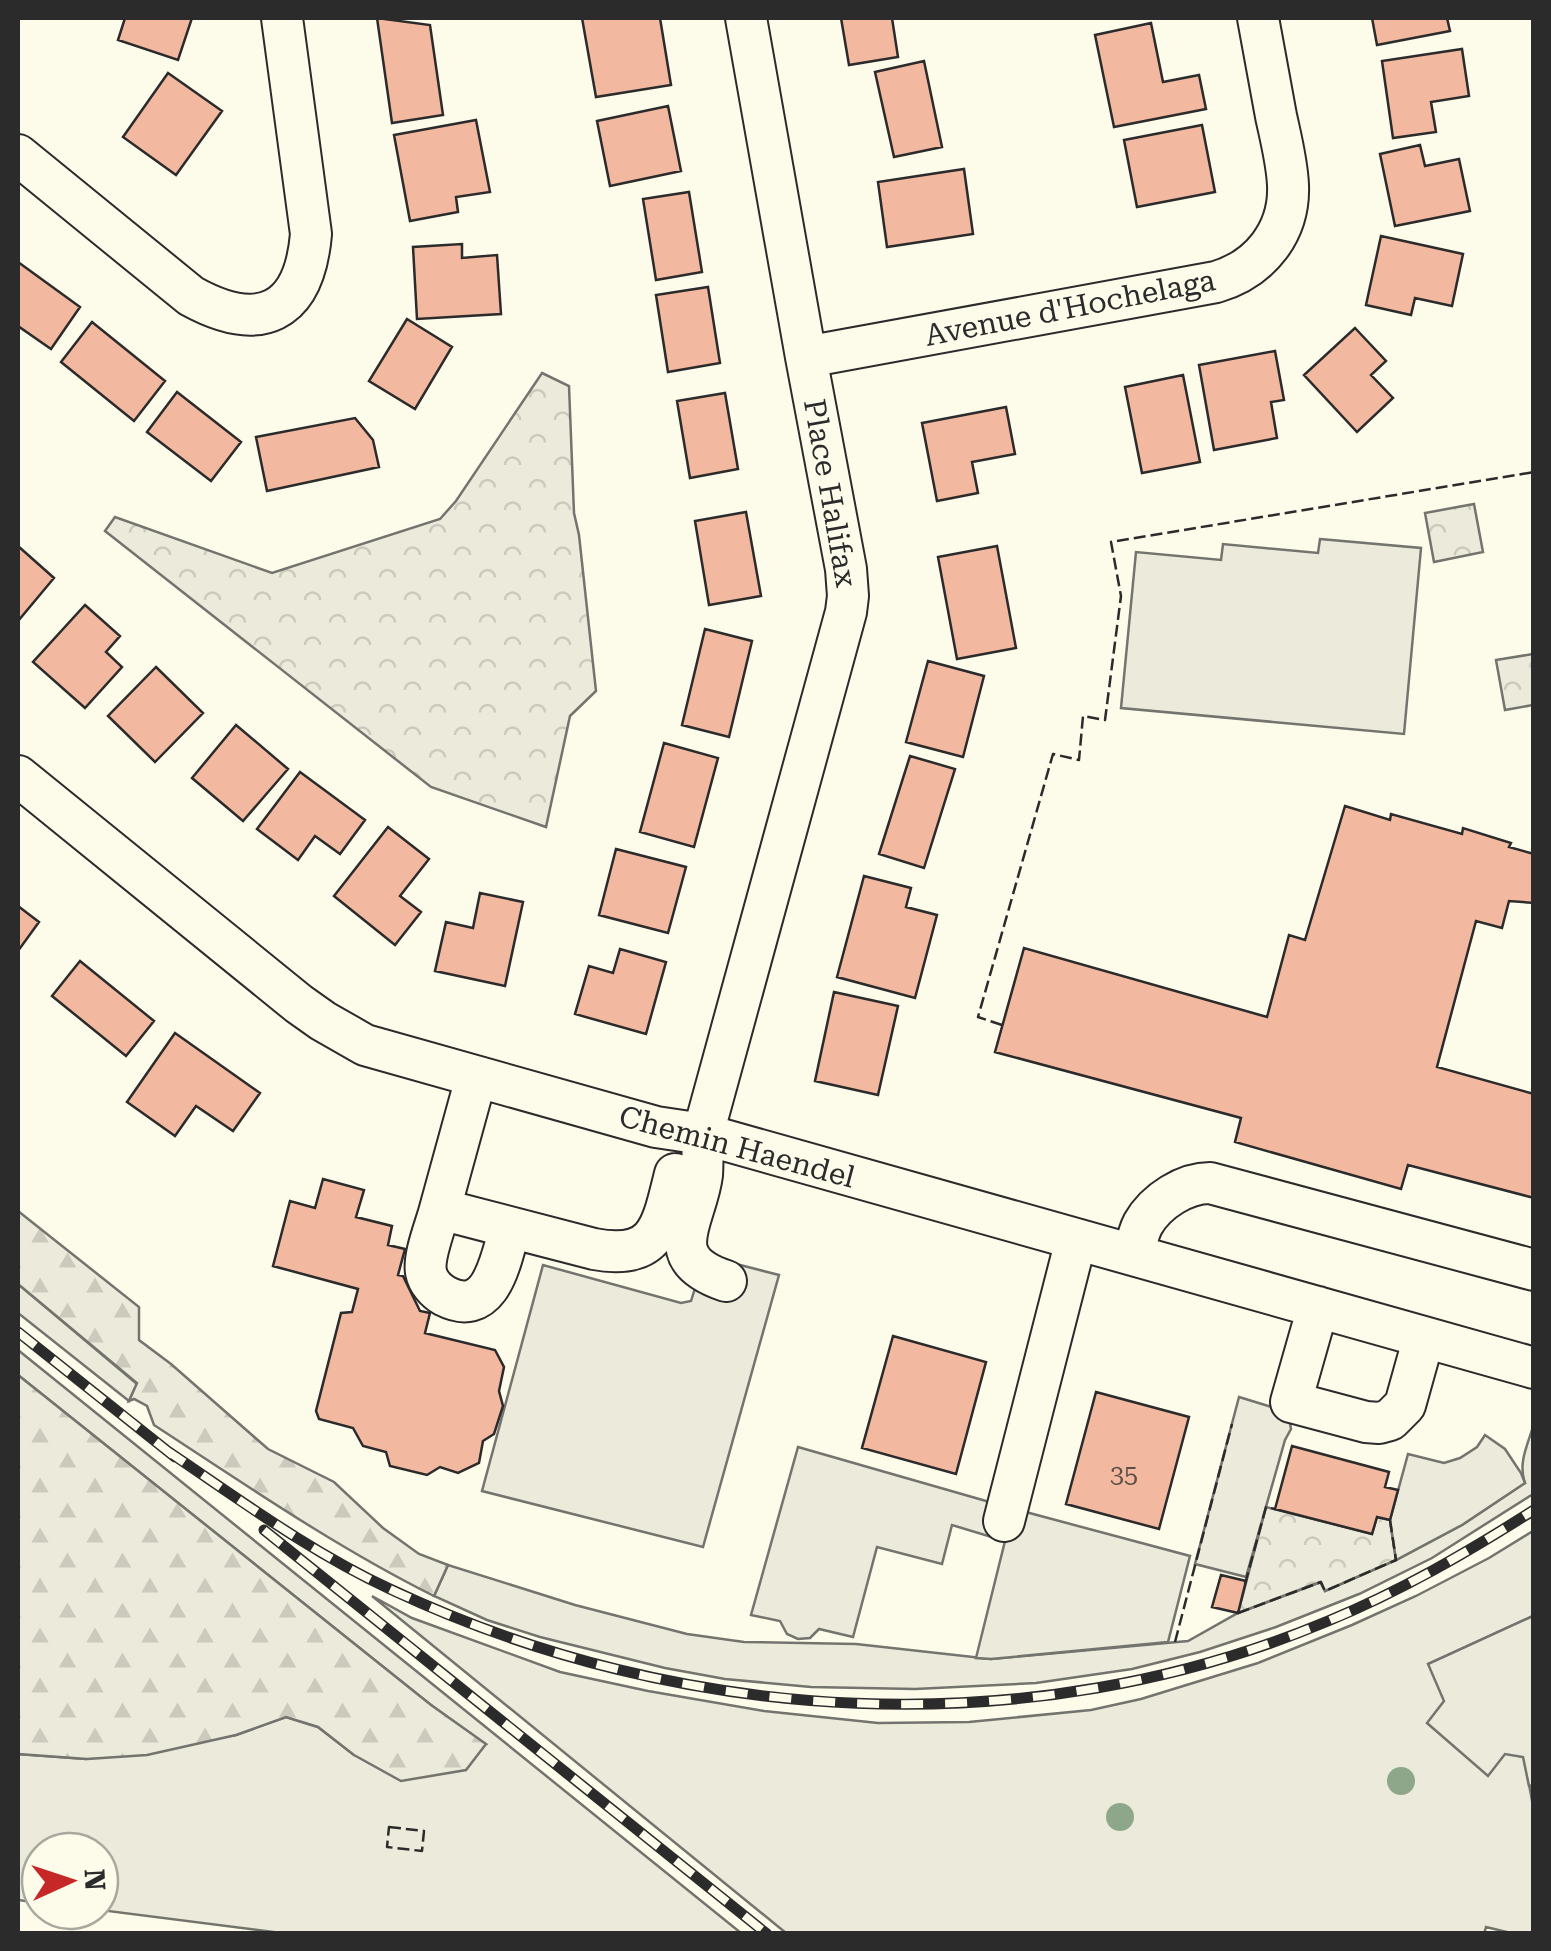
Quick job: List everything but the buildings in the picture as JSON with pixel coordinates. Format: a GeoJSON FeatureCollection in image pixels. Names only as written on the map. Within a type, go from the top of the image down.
{"type":"FeatureCollection","features":[{"type":"Feature","properties":{"kind":"street"},"geometry":{"type":"LineString","coordinates":[[18,155],[190,296],[242,315],[259,315],[274,309],[295,292],[303,276],[310,234],[282,18]]}},
{"type":"Feature","properties":{"kind":"street","name":"Place Halifax"},"geometry":{"type":"LineString","coordinates":[[702,1134],[848,596],[746,18]]}},
{"type":"Feature","properties":{"kind":"street","name":"Avenue d'Hochelaga"},"geometry":{"type":"LineString","coordinates":[[806,356],[1216,282],[1254,263],[1278,236],[1288,186],[1258,18]]}},
{"type":"Feature","properties":{"kind":"street","name":"Chemin Haendel"},"geometry":{"type":"LineString","coordinates":[[18,776],[299,1004],[366,1044],[476,1078],[656,1126],[702,1134],[1534,1368]]}},
{"type":"Feature","properties":{"kind":"street"},"geometry":{"type":"LineString","coordinates":[[476,1078],[425,1269],[433,1287],[450,1298],[471,1300],[490,1288],[510,1228]]}},
{"type":"Feature","properties":{"kind":"street"},"geometry":{"type":"LineString","coordinates":[[440,1209],[602,1251],[627,1252],[654,1237],[665,1213],[676,1169],[702,1134]]}},
{"type":"Feature","properties":{"kind":"street"},"geometry":{"type":"LineString","coordinates":[[702,1134],[702,1176],[687,1230],[687,1247],[690,1259],[701,1271],[726,1281]]}},
{"type":"Feature","properties":{"kind":"street"},"geometry":{"type":"LineString","coordinates":[[1134,1255],[1141,1227],[1154,1208],[1196,1183],[1210,1183],[1534,1270]]}},
{"type":"Feature","properties":{"kind":"street"},"geometry":{"type":"LineString","coordinates":[[1004,1521],[1076,1240]]}},
{"type":"Feature","properties":{"kind":"street"},"geometry":{"type":"LineString","coordinates":[[1318,1307],[1291,1402],[1366,1422],[1390,1420],[1404,1405],[1424,1337]]}},
{"type":"Feature","properties":{"kind":"green space"},"geometry":{"type":"Polygon","coordinates":[[[542,373],[569,386],[574,513],[596,691],[570,716],[546,827],[431,787],[105,531],[115,517],[272,573],[440,519],[542,373]]]}},
{"type":"Feature","properties":{"kind":"green space"},"geometry":{"type":"Polygon","coordinates":[[[1474,504],[1483,552],[1434,562],[1425,513],[1474,504]]]}},
{"type":"Feature","properties":{"kind":"green space"},"geometry":{"type":"Polygon","coordinates":[[[1320,539],[1421,548],[1404,734],[1121,708],[1136,552],[1221,560],[1223,544],[1318,553],[1320,539]]]}},
{"type":"Feature","properties":{"kind":"green space"},"geometry":{"type":"Polygon","coordinates":[[[1533,654],[1533,705],[1505,710],[1496,660],[1533,654]]]}},
{"type":"Feature","properties":{"kind":"green space"},"geometry":{"type":"Polygon","coordinates":[[[18,1211],[139,1307],[139,1340],[268,1449],[334,1482],[383,1528],[419,1554],[448,1565],[434,1596],[327,1536],[154,1425],[147,1406],[134,1399],[129,1401],[137,1383],[18,1284],[18,1211]]]}},
{"type":"Feature","properties":{"kind":"green space"},"geometry":{"type":"Polygon","coordinates":[[[18,1284],[137,1384],[129,1401],[18,1313],[18,1284]]]}},
{"type":"Feature","properties":{"kind":"green space"},"geometry":{"type":"Polygon","coordinates":[[[18,1350],[741,1933],[289,1934],[120,1913],[120,1831],[20,1831],[18,1900],[18,1754],[86,1759],[236,1735],[286,1717],[318,1727],[354,1755],[485,1744],[18,1375],[18,1350]]]}},
{"type":"Feature","properties":{"kind":"green space"},"geometry":{"type":"Polygon","coordinates":[[[18,1375],[431,1705],[486,1744],[466,1770],[401,1781],[354,1755],[318,1727],[286,1717],[236,1735],[147,1755],[87,1759],[18,1754],[18,1375]]]}},
{"type":"Feature","properties":{"kind":"green space"},"geometry":{"type":"Polygon","coordinates":[[[1533,1427],[1533,1494],[1432,1558],[1359,1594],[1276,1627],[1132,1669],[1036,1683],[915,1689],[811,1687],[725,1679],[540,1637],[487,1620],[434,1596],[448,1565],[575,1605],[687,1634],[744,1642],[856,1644],[991,1659],[1188,1641],[1238,1613],[1321,1582],[1325,1591],[1462,1525],[1525,1483],[1523,1462],[1533,1427]]]}},
{"type":"Feature","properties":{"kind":"green space"},"geometry":{"type":"Polygon","coordinates":[[[1266,1507],[1372,1534],[1377,1517],[1390,1520],[1396,1560],[1325,1591],[1320,1582],[1238,1613],[1266,1507]]]}},
{"type":"Feature","properties":{"kind":"green space"},"geometry":{"type":"Polygon","coordinates":[[[1533,1531],[1533,1616],[1429,1664],[1505,1753],[1524,1757],[1533,1806],[1533,1933],[1486,1927],[1484,1934],[786,1933],[372,1596],[412,1618],[560,1672],[648,1691],[764,1711],[878,1723],[969,1722],[1091,1710],[1258,1663],[1416,1596],[1533,1531]]]}},
{"type":"Feature","properties":{"kind":"shaded area"},"geometry":{"type":"Polygon","coordinates":[[[705,1256],[779,1275],[703,1547],[482,1491],[543,1265],[681,1303],[691,1301],[705,1256]]]}},
{"type":"Feature","properties":{"kind":"shaded area"},"geometry":{"type":"Polygon","coordinates":[[[1239,1397],[1288,1412],[1291,1429],[1246,1577],[1195,1564],[1239,1397]]]}},
{"type":"Feature","properties":{"kind":"shaded area"},"geometry":{"type":"Polygon","coordinates":[[[1485,1435],[1505,1449],[1525,1483],[1462,1525],[1396,1560],[1390,1520],[1408,1454],[1444,1463],[1477,1447],[1485,1435]]]}},
{"type":"Feature","properties":{"kind":"shaded area"},"geometry":{"type":"Polygon","coordinates":[[[798,1447],[1190,1556],[1168,1642],[976,1658],[1005,1541],[952,1525],[942,1564],[877,1547],[853,1637],[819,1629],[810,1638],[798,1639],[787,1634],[780,1621],[751,1615],[798,1447]]]}},
{"type":"Feature","properties":{"kind":"shaded area"},"geometry":{"type":"Polygon","coordinates":[[[1533,1616],[1534,1785],[1529,1786],[1523,1757],[1505,1754],[1488,1776],[1427,1723],[1444,1701],[1428,1664],[1533,1616]]]}},
{"type":"Feature","properties":{"kind":"railway"},"geometry":{"type":"LineString","coordinates":[[18,1332],[175,1457]]}},
{"type":"Feature","properties":{"kind":"railway"},"geometry":{"type":"LineString","coordinates":[[166,1450],[332,1559],[390,1589],[502,1635],[617,1669],[736,1692],[856,1703],[977,1702],[1097,1688],[1214,1661],[1328,1621],[1382,1597],[1534,1510]]}},
{"type":"Feature","properties":{"kind":"railway"},"geometry":{"type":"LineString","coordinates":[[264,1530],[767,1934]]}},
{"type":"Feature","properties":{"kind":"fence"},"geometry":{"type":"LineString","coordinates":[[1002,1025],[978,1017],[1053,754],[1079,760],[1083,716],[1105,720],[1121,596],[1111,542],[1534,472]]}},
{"type":"Feature","properties":{"kind":"fence"},"geometry":{"type":"LineString","coordinates":[[1175,1642],[1232,1424]]}},
{"type":"Feature","properties":{"kind":"fence"},"geometry":{"type":"LineString","coordinates":[[1245,1584],[1266,1507],[1275,1509]]}},
{"type":"Feature","properties":{"kind":"fence"},"geometry":{"type":"LineString","coordinates":[[1238,1613],[1321,1582],[1325,1591],[1396,1560],[1390,1520]]}},
{"type":"Feature","properties":{"kind":"fence"},"geometry":{"type":"LineString","coordinates":[[389,1827],[424,1831],[422,1851],[387,1847],[389,1827]]}}]}
